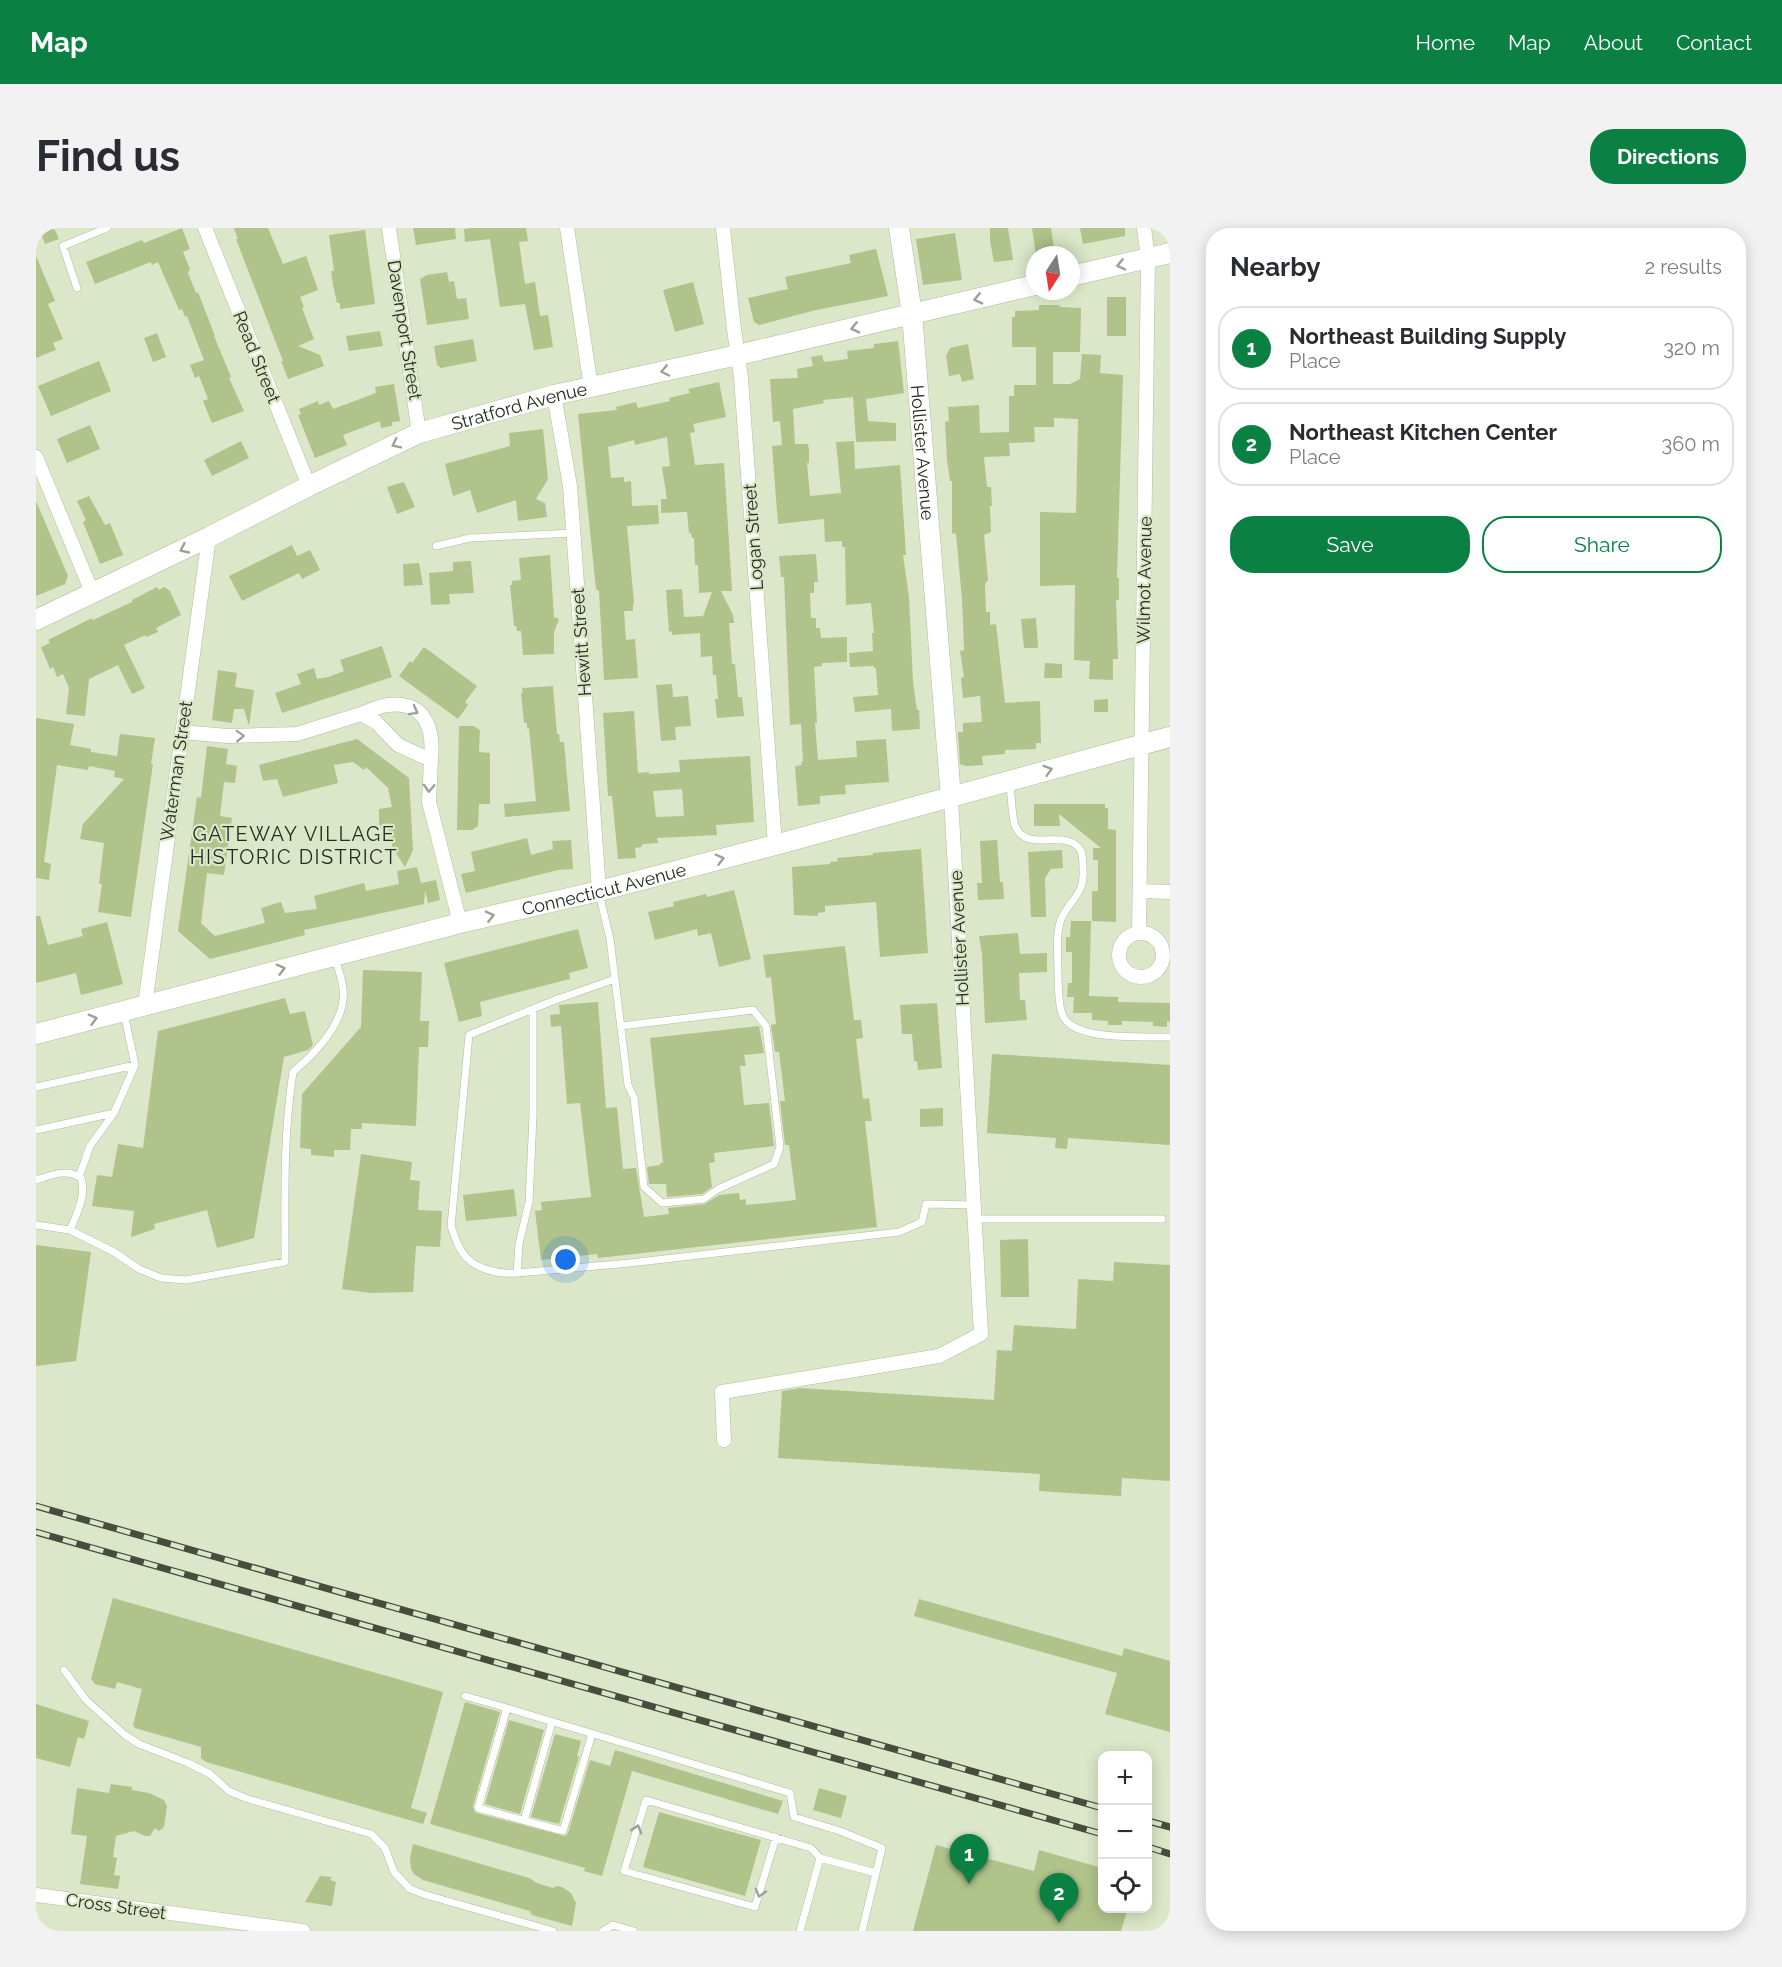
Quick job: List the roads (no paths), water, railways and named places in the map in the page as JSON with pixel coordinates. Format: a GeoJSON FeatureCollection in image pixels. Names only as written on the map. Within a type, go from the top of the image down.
{"type":"FeatureCollection","features":[{"type":"Feature","properties":{"kind":"main road","name":"Hollister Avenue"},"geometry":{"type":"LineString","coordinates":[[899,228],[912,314],[951,798]]}},
{"type":"Feature","properties":{"kind":"main road"},"geometry":{"type":"LineString","coordinates":[[1080,274],[1170,253]]}},
{"type":"Feature","properties":{"kind":"main road","name":"Stratford Avenue"},"geometry":{"type":"LineString","coordinates":[[36,620],[419,433],[554,395],[738,355],[1026,287]]}},
{"type":"Feature","properties":{"kind":"main road","name":"Connecticut Avenue"},"geometry":{"type":"LineString","coordinates":[[36,1034],[460,922],[599,891],[776,845],[1170,737]]}},
{"type":"Feature","properties":{"kind":"street","name":"Read Street"},"geometry":{"type":"LineString","coordinates":[[205,228],[309,486]]}},
{"type":"Feature","properties":{"kind":"street","name":"Davenport Street"},"geometry":{"type":"LineString","coordinates":[[389,228],[419,433]]}},
{"type":"Feature","properties":{"kind":"street"},"geometry":{"type":"LineString","coordinates":[[567,228],[591,387]]}},
{"type":"Feature","properties":{"kind":"street","name":"Wilmot Avenue"},"geometry":{"type":"LineString","coordinates":[[1139,933],[1148,258],[1144,228]]}},
{"type":"Feature","properties":{"kind":"street","name":"Logan Street"},"geometry":{"type":"LineString","coordinates":[[723,230],[742,389],[776,845]]}},
{"type":"Feature","properties":{"kind":"street","name":"Hewitt Street"},"geometry":{"type":"LineString","coordinates":[[554,395],[570,486],[599,891]]}},
{"type":"Feature","properties":{"kind":"street"},"geometry":{"type":"LineString","coordinates":[[36,457],[92,592]]}},
{"type":"Feature","properties":{"kind":"street","name":"Waterman Street"},"geometry":{"type":"LineString","coordinates":[[145,1005],[209,537]]}},
{"type":"Feature","properties":{"kind":"street"},"geometry":{"type":"LineString","coordinates":[[182,732],[227,736],[297,734],[386,705],[400,705],[415,709],[424,717],[433,742],[429,802],[460,922]]}},
{"type":"Feature","properties":{"kind":"street"},"geometry":{"type":"LineString","coordinates":[[361,714],[376,722],[398,745],[431,760]]}},
{"type":"Feature","properties":{"kind":"street","name":"Hollister Avenue"},"geometry":{"type":"LineString","coordinates":[[724,1440],[722,1392],[939,1356],[981,1334],[951,798]]}},
{"type":"Feature","properties":{"kind":"street"},"geometry":{"type":"LineString","coordinates":[[1140,891],[1170,892]]}},
{"type":"Feature","properties":{"kind":"street","name":"Cross Street"},"geometry":{"type":"LineString","coordinates":[[36,1895],[194,1924],[303,1931]]}},
{"type":"Feature","properties":{"kind":"lane"},"geometry":{"type":"LineString","coordinates":[[78,288],[63,246],[106,228]]}},
{"type":"Feature","properties":{"kind":"lane"},"geometry":{"type":"LineString","coordinates":[[436,546],[470,538],[573,533]]}},
{"type":"Feature","properties":{"kind":"lane"},"geometry":{"type":"LineString","coordinates":[[1010,781],[1016,828],[1024,838],[1062,840],[1073,844],[1081,851],[1084,882],[1061,919],[1058,940],[1058,986],[1062,1016],[1070,1026],[1087,1033],[1170,1037]]}},
{"type":"Feature","properties":{"kind":"lane"},"geometry":{"type":"LineString","coordinates":[[599,891],[610,939],[628,1085],[634,1098],[644,1187],[662,1203],[704,1198],[718,1189],[774,1164],[780,1147],[766,1026],[753,1010],[621,1026]]}},
{"type":"Feature","properties":{"kind":"lane"},"geometry":{"type":"LineString","coordinates":[[36,1225],[70,1230],[114,1252],[139,1269],[161,1278],[186,1280],[285,1262],[285,1167],[293,1072],[317,1053],[337,1019],[344,1001],[335,956]]}},
{"type":"Feature","properties":{"kind":"lane"},"geometry":{"type":"LineString","coordinates":[[615,979],[470,1035],[451,1226],[462,1254],[476,1265],[502,1274],[517,1273],[630,1263],[899,1232],[922,1222],[926,1204],[975,1212],[1162,1220]]}},
{"type":"Feature","properties":{"kind":"lane"},"geometry":{"type":"LineString","coordinates":[[517,1273],[519,1244],[529,1202],[533,1116],[533,1009]]}},
{"type":"Feature","properties":{"kind":"lane"},"geometry":{"type":"LineString","coordinates":[[79,1177],[90,1146],[114,1113],[135,1065],[124,1011]]}},
{"type":"Feature","properties":{"kind":"lane"},"geometry":{"type":"LineString","coordinates":[[36,1087],[135,1065]]}},
{"type":"Feature","properties":{"kind":"lane"},"geometry":{"type":"LineString","coordinates":[[36,1130],[114,1113]]}},
{"type":"Feature","properties":{"kind":"lane"},"geometry":{"type":"LineString","coordinates":[[36,1180],[59,1173],[69,1173],[79,1177],[83,1182],[83,1190],[70,1230]]}},
{"type":"Feature","properties":{"kind":"lane"},"geometry":{"type":"LineString","coordinates":[[64,1670],[86,1700],[124,1735],[139,1744],[210,1774],[229,1791],[245,1798],[370,1834],[385,1848],[394,1872],[410,1889],[553,1931]]}},
{"type":"Feature","properties":{"kind":"lane"},"geometry":{"type":"LineString","coordinates":[[465,1696],[790,1793],[794,1817],[840,1831],[882,1848],[862,1931]]}},
{"type":"Feature","properties":{"kind":"lane"},"geometry":{"type":"LineString","coordinates":[[507,1708],[478,1808],[563,1831],[592,1734]]}},
{"type":"Feature","properties":{"kind":"lane"},"geometry":{"type":"LineString","coordinates":[[525,1821],[552,1722]]}},
{"type":"Feature","properties":{"kind":"lane"},"geometry":{"type":"LineString","coordinates":[[776,1837],[755,1907],[624,1871],[646,1800],[776,1837],[811,1848],[820,1858],[876,1873]]}},
{"type":"Feature","properties":{"kind":"lane"},"geometry":{"type":"LineString","coordinates":[[800,1931],[820,1858]]}},
{"type":"Feature","properties":{"kind":"lane"},"geometry":{"type":"LineString","coordinates":[[603,1931],[614,1925],[634,1931]]}},
{"type":"Feature","properties":{"kind":"railway"},"geometry":{"type":"LineString","coordinates":[[36,1506],[1098,1807]]}},
{"type":"Feature","properties":{"kind":"railway"},"geometry":{"type":"LineString","coordinates":[[36,1532],[1098,1833]]}},
{"type":"Feature","properties":{"kind":"railway"},"geometry":{"type":"LineString","coordinates":[[1152,1822],[1170,1827]]}},
{"type":"Feature","properties":{"kind":"railway"},"geometry":{"type":"LineString","coordinates":[[1152,1848],[1170,1854]]}},
{"type":"Feature","properties":{"kind":"place","name":"Northeast Building Supply"},"geometry":{"type":"Point","coordinates":[969,1884]}},
{"type":"Feature","properties":{"kind":"place","name":"Northeast Kitchen Center"},"geometry":{"type":"Point","coordinates":[1059,1923]}},
{"type":"Feature","properties":{"kind":"district","name":"GATEWAY VILLAGE HISTORIC DISTRICT"},"geometry":{"type":"Point","coordinates":[294,846]}}]}
